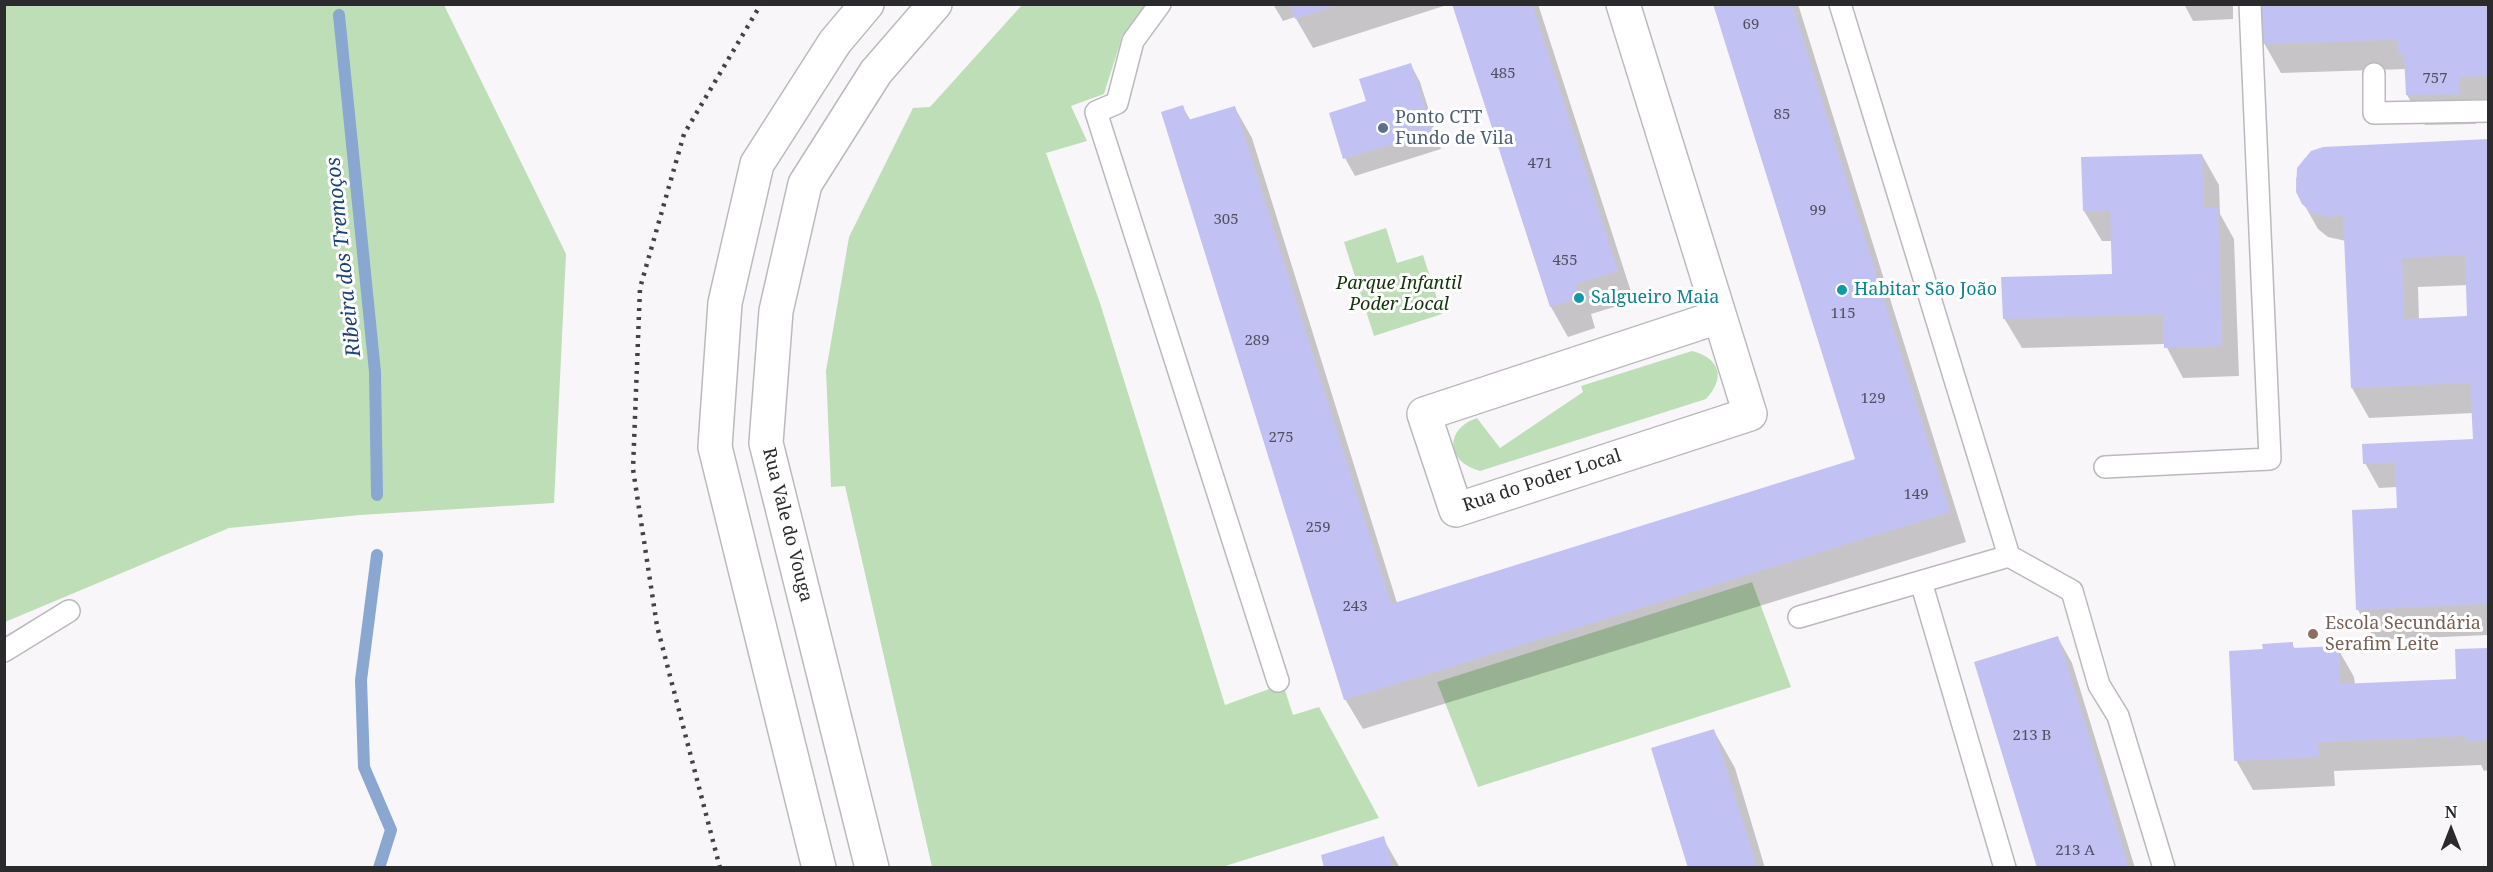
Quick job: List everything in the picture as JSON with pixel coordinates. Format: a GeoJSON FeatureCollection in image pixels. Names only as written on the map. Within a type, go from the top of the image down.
{"type":"FeatureCollection","features":[{"type":"Feature","properties":{"kind":"street"},"geometry":{"type":"LineString","coordinates":[[819,867],[715,447],[725,303],[757,164],[835,42],[867,4]]}},
{"type":"Feature","properties":{"kind":"street","name":"Rua Vale do Vouga"},"geometry":{"type":"LineString","coordinates":[[872,867],[766,443],[776,311],[806,184],[876,72],[935,4]]}},
{"type":"Feature","properties":{"kind":"street","name":"Rua do Poder Local"},"geometry":{"type":"LineString","coordinates":[[1623,4],[1718,317],[1750,414],[1456,510],[1425,414],[1718,317]]}},
{"type":"Feature","properties":{"kind":"lane"},"geometry":{"type":"LineString","coordinates":[[1160,4],[1132,41],[1117,103],[1096,112],[1278,681]]}},
{"type":"Feature","properties":{"kind":"lane"},"geometry":{"type":"LineString","coordinates":[[1840,4],[2009,556],[2072,591],[2099,686],[2118,716],[2164,867]]}},
{"type":"Feature","properties":{"kind":"lane"},"geometry":{"type":"LineString","coordinates":[[2105,467],[2270,459],[2250,4]]}},
{"type":"Feature","properties":{"kind":"lane"},"geometry":{"type":"LineString","coordinates":[[2374,75],[2374,113],[2488,111]]}},
{"type":"Feature","properties":{"kind":"lane"},"geometry":{"type":"LineString","coordinates":[[1799,617],[2009,556]]}},
{"type":"Feature","properties":{"kind":"lane"},"geometry":{"type":"LineString","coordinates":[[1921,582],[2005,867]]}},
{"type":"Feature","properties":{"kind":"lane"},"geometry":{"type":"LineString","coordinates":[[4,651],[69,611]]}},
{"type":"Feature","properties":{"kind":"green space"},"geometry":{"type":"Polygon","coordinates":[[[5,4],[444,5],[566,254],[554,503],[360,515],[229,528],[5,622],[5,4]]]}},
{"type":"Feature","properties":{"kind":"green space"},"geometry":{"type":"Polygon","coordinates":[[[1022,5],[1147,5],[1122,37],[1104,94],[1071,106],[1087,141],[1046,153],[1100,303],[1225,705],[1283,684],[1293,715],[1319,707],[1379,818],[1222,867],[932,867],[845,486],[831,487],[826,371],[849,237],[913,108],[930,107],[1022,5]]]}},
{"type":"Feature","properties":{"kind":"green space","name":"Parque Infantil Poder Local"},"geometry":{"type":"Polygon","coordinates":[[[1386,228],[1397,263],[1423,255],[1442,314],[1374,336],[1344,242],[1386,228]]]}},
{"type":"Feature","properties":{"kind":"green space"},"geometry":{"type":"Polygon","coordinates":[[[1692,351],[1709,358],[1717,370],[1716,384],[1706,399],[1480,471],[1469,467],[1455,453],[1454,437],[1466,423],[1477,418],[1500,448],[1583,392],[1581,386],[1692,351]]]}},
{"type":"Feature","properties":{"kind":"green space"},"geometry":{"type":"Polygon","coordinates":[[[1752,582],[1791,687],[1478,787],[1437,682],[1752,582]]]}},
{"type":"Feature","properties":{"kind":"building"},"geometry":{"type":"Polygon","coordinates":[[[1290,4],[1338,4],[1338,5],[1295,19],[1290,4]]]}},
{"type":"Feature","properties":{"kind":"building"},"geometry":{"type":"Polygon","coordinates":[[[1452,4],[1532,4],[1618,271],[1575,284],[1579,298],[1550,307],[1452,4]]]}},
{"type":"Feature","properties":{"kind":"building","name":"Habitar São João"},"geometry":{"type":"Polygon","coordinates":[[[1713,4],[1792,4],[1950,512],[1344,700],[1161,112],[1183,105],[1188,120],[1235,106],[1391,604],[1855,459],[1713,4]]]}},
{"type":"Feature","properties":{"kind":"building"},"geometry":{"type":"Polygon","coordinates":[[[2261,4],[2488,4],[2488,76],[2459,77],[2459,94],[2406,95],[2404,54],[2397,54],[2397,40],[2262,44],[2261,4]]]}},
{"type":"Feature","properties":{"kind":"building"},"geometry":{"type":"Polygon","coordinates":[[[1411,63],[1433,132],[1343,159],[1329,113],[1366,101],[1359,79],[1411,63]]]}},
{"type":"Feature","properties":{"kind":"building"},"geometry":{"type":"Polygon","coordinates":[[[2488,139],[2488,604],[2356,610],[2352,510],[2397,508],[2395,463],[2363,464],[2362,444],[2473,439],[2470,383],[2351,388],[2343,216],[2326,217],[2312,213],[2302,204],[2296,192],[2297,168],[2311,151],[2323,147],[2488,139]],[[2465,255],[2402,258],[2404,319],[2467,316],[2465,255]]]}},
{"type":"Feature","properties":{"kind":"building"},"geometry":{"type":"Polygon","coordinates":[[[2202,154],[2204,208],[2218,207],[2222,346],[2164,348],[2163,314],[2003,319],[2001,277],[2112,274],[2110,211],[2083,211],[2081,157],[2202,154]]]}},
{"type":"Feature","properties":{"kind":"building"},"geometry":{"type":"Polygon","coordinates":[[[2058,636],[2129,868],[2037,868],[1974,662],[2058,636]]]}},
{"type":"Feature","properties":{"kind":"building"},"geometry":{"type":"Polygon","coordinates":[[[2293,642],[2293,648],[2338,646],[2340,684],[2456,679],[2455,649],[2488,648],[2488,740],[2465,741],[2465,736],[2318,742],[2319,757],[2234,761],[2229,651],[2263,649],[2262,644],[2293,642]]]}},
{"type":"Feature","properties":{"kind":"building"},"geometry":{"type":"Polygon","coordinates":[[[1714,729],[1757,868],[1688,868],[1651,748],[1714,729]]]}},
{"type":"Feature","properties":{"kind":"building"},"geometry":{"type":"Polygon","coordinates":[[[1384,836],[1393,868],[1324,868],[1321,855],[1384,836]]]}},
{"type":"Feature","properties":{"kind":"waterway","name":"Ribeira dos Tremoços"},"geometry":{"type":"LineString","coordinates":[[339,15],[375,372],[377,495]]}},
{"type":"Feature","properties":{"kind":"waterway"},"geometry":{"type":"LineString","coordinates":[[377,555],[361,680],[364,767],[391,830],[379,868]]}},
{"type":"Feature","properties":{"kind":"railway"},"geometry":{"type":"LineString","coordinates":[[720,868],[657,626],[633,469],[640,288],[684,134],[761,4]]}},
{"type":"Feature","properties":{"kind":"place","name":"Ponto CTT Fundo de Vila"},"geometry":{"type":"Point","coordinates":[1383,128]}},
{"type":"Feature","properties":{"kind":"place","name":"Habitar São João"},"geometry":{"type":"Point","coordinates":[1842,290]}},
{"type":"Feature","properties":{"kind":"place","name":"Salgueiro Maia"},"geometry":{"type":"Point","coordinates":[1579,298]}},
{"type":"Feature","properties":{"kind":"place","name":"Escola Secundária Serafim Leite"},"geometry":{"type":"Point","coordinates":[2313,634]}}]}
